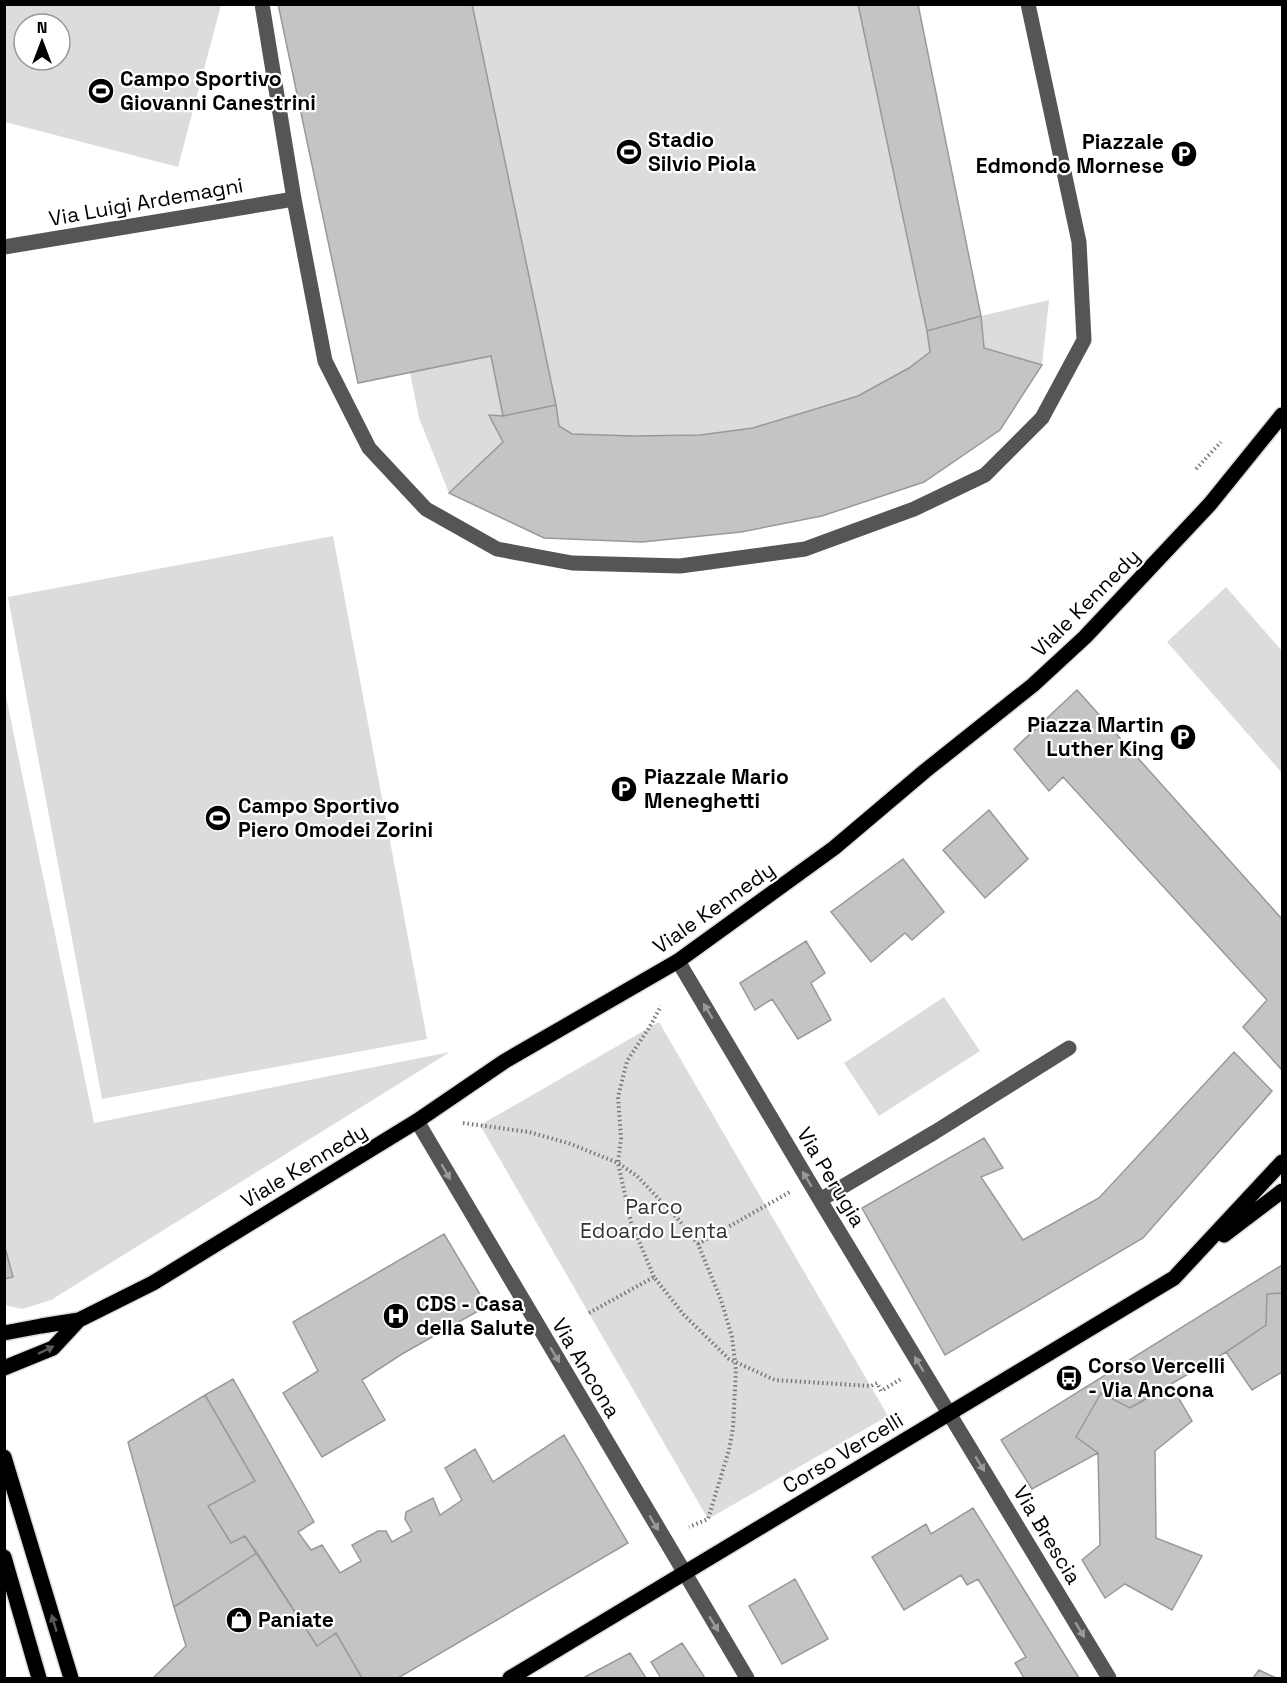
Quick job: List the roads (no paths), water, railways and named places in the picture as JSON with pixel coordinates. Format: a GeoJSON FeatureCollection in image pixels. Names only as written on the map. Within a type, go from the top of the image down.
{"type":"FeatureCollection","features":[{"type":"Feature","properties":{"kind":"main road","name":"Viale Kennedy"},"geometry":{"type":"LineString","coordinates":[[79,1320],[153,1283],[417,1121],[505,1061],[678,961],[834,848],[925,771],[1033,685],[1085,637],[1210,504],[1282,415]]}},
{"type":"Feature","properties":{"kind":"main road","name":"Corso Vercelli"},"geometry":{"type":"LineString","coordinates":[[510,1678],[1174,1278],[1282,1162]]}},
{"type":"Feature","properties":{"kind":"main road","name":"Corso Vercelli"},"geometry":{"type":"LineString","coordinates":[[1193,1258],[1282,1191]]}},
{"type":"Feature","properties":{"kind":"main road"},"geometry":{"type":"LineString","coordinates":[[4,1333],[79,1320]]}},
{"type":"Feature","properties":{"kind":"main road"},"geometry":{"type":"LineString","coordinates":[[4,1368],[53,1348],[79,1320]]}},
{"type":"Feature","properties":{"kind":"main road"},"geometry":{"type":"LineString","coordinates":[[4,1457],[71,1678]]}},
{"type":"Feature","properties":{"kind":"main road"},"geometry":{"type":"LineString","coordinates":[[4,1557],[39,1678]]}},
{"type":"Feature","properties":{"kind":"street"},"geometry":{"type":"LineString","coordinates":[[262,4],[294,199],[325,361],[369,448],[426,509],[497,549],[572,563],[680,566],[805,549],[914,509],[985,475],[1042,418],[1084,340],[1079,242],[1028,4]]}},
{"type":"Feature","properties":{"kind":"street","name":"Via Luigi Ardemagni"},"geometry":{"type":"LineString","coordinates":[[4,247],[294,199]]}},
{"type":"Feature","properties":{"kind":"street","name":"Via Perugia"},"geometry":{"type":"LineString","coordinates":[[678,961],[949,1414]]}},
{"type":"Feature","properties":{"kind":"street"},"geometry":{"type":"LineString","coordinates":[[820,1200],[935,1132],[1069,1048]]}},
{"type":"Feature","properties":{"kind":"street","name":"Via Ancona"},"geometry":{"type":"LineString","coordinates":[[417,1121],[747,1678]]}},
{"type":"Feature","properties":{"kind":"street","name":"Via Brescia"},"geometry":{"type":"LineString","coordinates":[[949,1414],[1109,1678]]}},
{"type":"Feature","properties":{"kind":"place","name":"Campo Sportivo Giovanni Canestrini"},"geometry":{"type":"Point","coordinates":[101,91]}},
{"type":"Feature","properties":{"kind":"place","name":"Stadio Silvio Piola"},"geometry":{"type":"Point","coordinates":[629,152]}},
{"type":"Feature","properties":{"kind":"place","name":"Piazzale Edmondo Mornese"},"geometry":{"type":"Point","coordinates":[1184,154]}},
{"type":"Feature","properties":{"kind":"place","name":"Piazza Martin Luther King"},"geometry":{"type":"Point","coordinates":[1183,737]}},
{"type":"Feature","properties":{"kind":"place","name":"Piazzale Mario Meneghetti"},"geometry":{"type":"Point","coordinates":[624,789]}},
{"type":"Feature","properties":{"kind":"place","name":"Campo Sportivo Piero Omodei Zorini"},"geometry":{"type":"Point","coordinates":[218,818]}},
{"type":"Feature","properties":{"kind":"place","name":"CDS - Casa della Salute"},"geometry":{"type":"Point","coordinates":[396,1316]}},
{"type":"Feature","properties":{"kind":"place","name":"Corso Vercelli - Via Ancona"},"geometry":{"type":"Point","coordinates":[1069,1378]}},
{"type":"Feature","properties":{"kind":"place","name":"Paniate"},"geometry":{"type":"Point","coordinates":[239,1620]}},
{"type":"Feature","properties":{"kind":"park label","name":"Parco Edoardo Lenta"},"geometry":{"type":"Point","coordinates":[654,1219]}}]}
